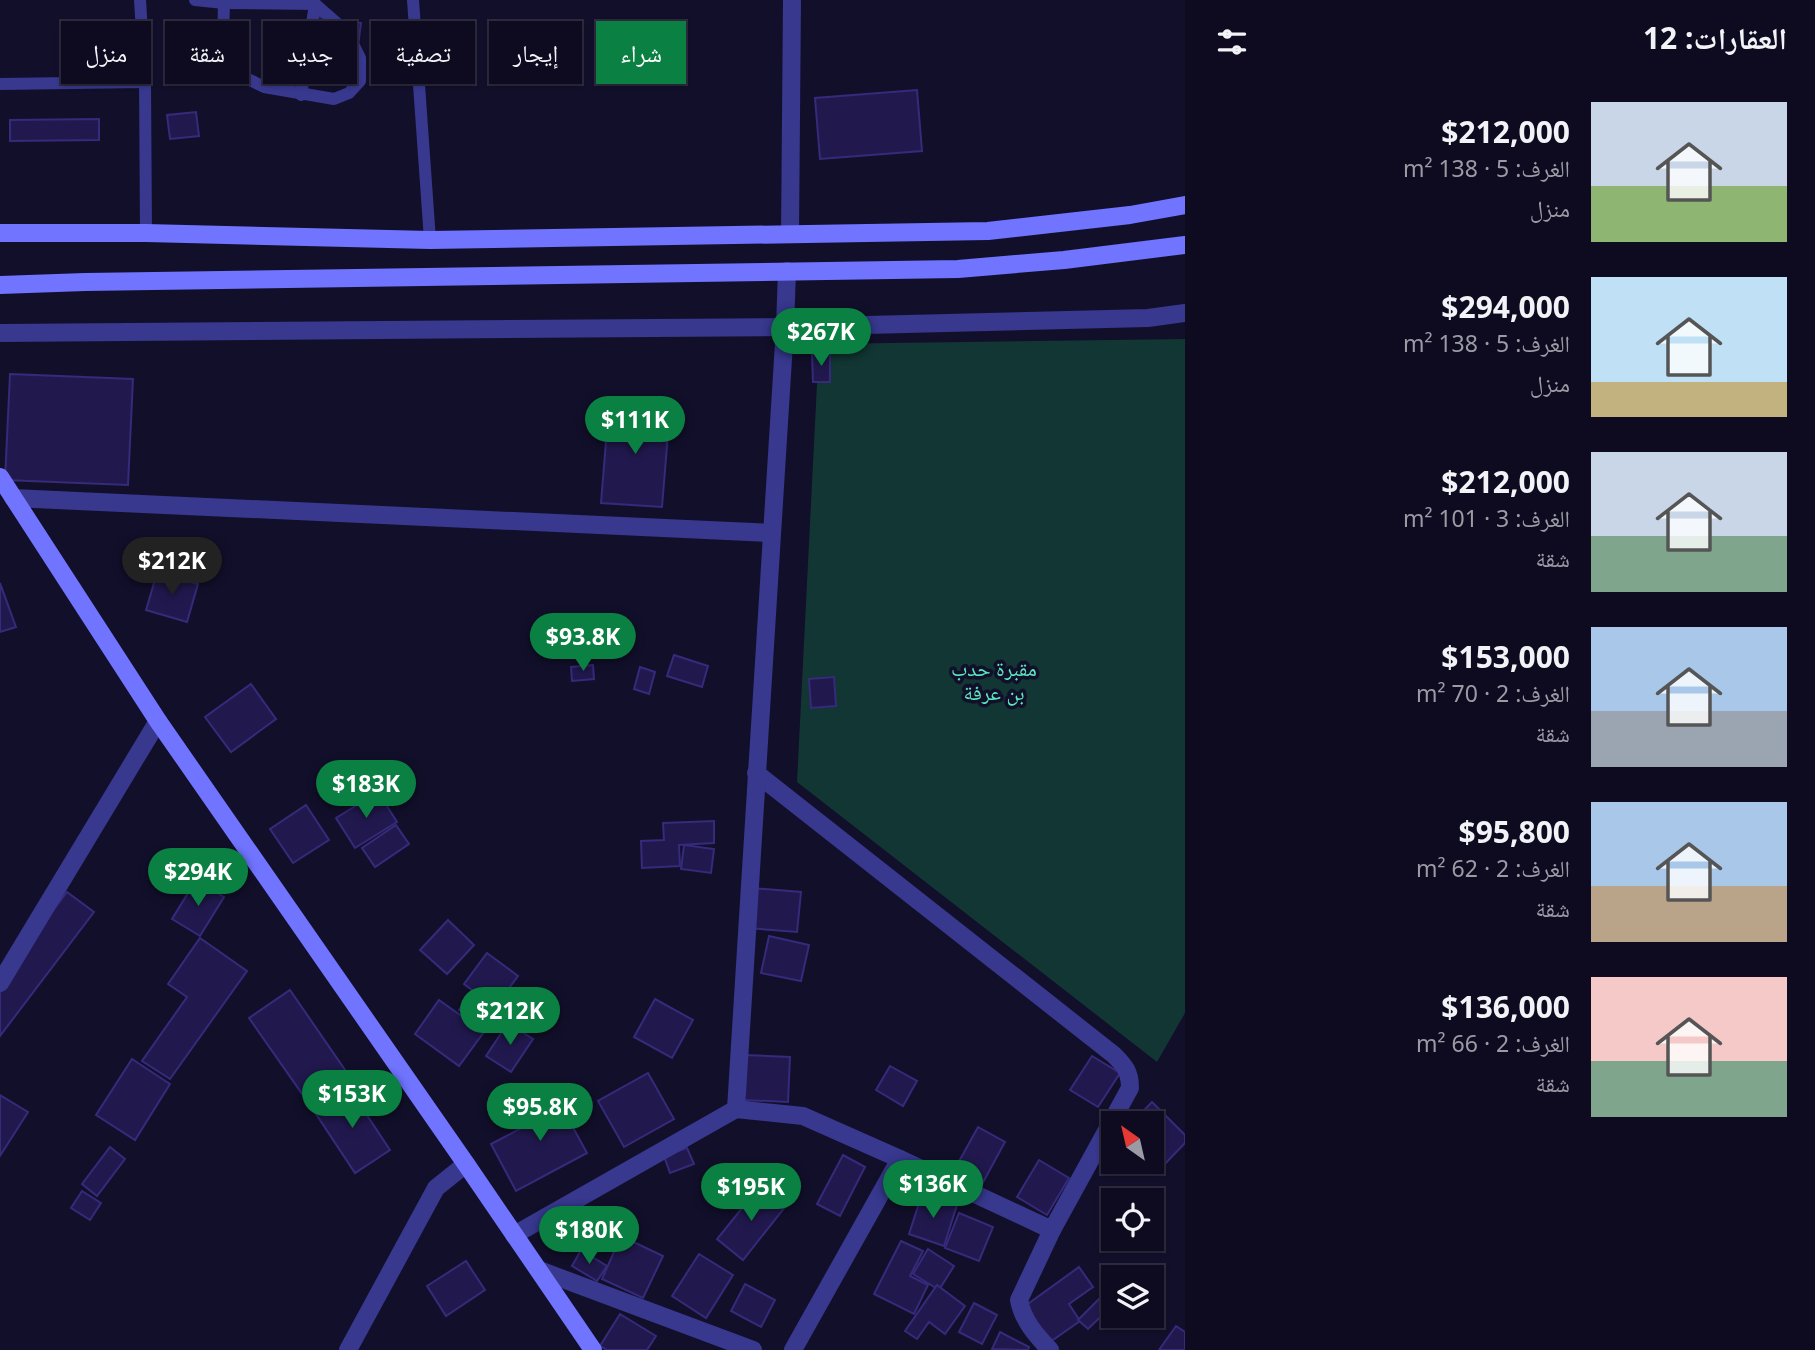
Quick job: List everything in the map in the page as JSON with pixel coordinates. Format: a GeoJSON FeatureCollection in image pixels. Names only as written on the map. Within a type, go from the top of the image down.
{"type":"FeatureCollection","features":[{"type":"Feature","properties":{"kind":"main road"},"geometry":{"type":"LineString","coordinates":[[0,233],[146,233],[430,240],[988,231],[1130,215],[1185,205]]}},
{"type":"Feature","properties":{"kind":"main road"},"geometry":{"type":"LineString","coordinates":[[0,285],[958,269],[1064,260],[1185,245]]}},
{"type":"Feature","properties":{"kind":"main road"},"geometry":{"type":"LineString","coordinates":[[0,477],[158,721],[593,1350]]}},
{"type":"Feature","properties":{"kind":"street"},"geometry":{"type":"LineString","coordinates":[[790,234],[792,0]]}},
{"type":"Feature","properties":{"kind":"street"},"geometry":{"type":"LineString","coordinates":[[737,1109],[787,271]]}},
{"type":"Feature","properties":{"kind":"street"},"geometry":{"type":"LineString","coordinates":[[0,333],[785,327],[1148,318],[1185,313]]}},
{"type":"Feature","properties":{"kind":"street"},"geometry":{"type":"LineString","coordinates":[[13,498],[772,533]]}},
{"type":"Feature","properties":{"kind":"street"},"geometry":{"type":"LineString","coordinates":[[0,983],[158,721]]}},
{"type":"Feature","properties":{"kind":"street"},"geometry":{"type":"LineString","coordinates":[[756,773],[1123,1064],[1130,1077],[1130,1088],[1052,1230],[1019,1300],[1021,1312],[1031,1329],[1050,1350]]}},
{"type":"Feature","properties":{"kind":"street"},"geometry":{"type":"LineString","coordinates":[[514,1235],[737,1109],[803,1116],[1052,1230]]}},
{"type":"Feature","properties":{"kind":"street"},"geometry":{"type":"LineString","coordinates":[[793,1350],[900,1159]]}},
{"type":"Feature","properties":{"kind":"street"},"geometry":{"type":"LineString","coordinates":[[348,1350],[436,1188],[466,1164]]}},
{"type":"Feature","properties":{"kind":"street"},"geometry":{"type":"LineString","coordinates":[[538,1270],[752,1350]]}},
{"type":"Feature","properties":{"kind":"lane"},"geometry":{"type":"LineString","coordinates":[[140,0],[141,21]]}},
{"type":"Feature","properties":{"kind":"lane"},"geometry":{"type":"LineString","coordinates":[[195,0],[224,3],[315,2],[346,32],[360,58],[360,81],[349,93],[334,99],[264,87],[244,77],[230,62],[223,43],[224,3]]}},
{"type":"Feature","properties":{"kind":"lane"},"geometry":{"type":"LineString","coordinates":[[413,0],[430,240]]}},
{"type":"Feature","properties":{"kind":"lane"},"geometry":{"type":"LineString","coordinates":[[301,95],[315,2]]}},
{"type":"Feature","properties":{"kind":"lane"},"geometry":{"type":"LineString","coordinates":[[0,84],[61,83]]}},
{"type":"Feature","properties":{"kind":"lane"},"geometry":{"type":"LineString","coordinates":[[145,84],[146,233]]}},
{"type":"Feature","properties":{"kind":"green space","name":"مقبرة حدب بن عرفة"},"geometry":{"type":"Polygon","coordinates":[[[1185,339],[1185,1013],[1157,1062],[797,782],[819,344],[1185,339]]]}},
{"type":"Feature","properties":{"kind":"building"},"geometry":{"type":"Polygon","coordinates":[[[316,16],[348,21],[315,21],[316,16]]]}},
{"type":"Feature","properties":{"kind":"building"},"geometry":{"type":"Polygon","coordinates":[[[357,22],[361,23],[357,46],[357,22]]]}},
{"type":"Feature","properties":{"kind":"building"},"geometry":{"type":"Polygon","coordinates":[[[917,90],[922,151],[820,159],[815,98],[917,90]]]}},
{"type":"Feature","properties":{"kind":"building"},"geometry":{"type":"Polygon","coordinates":[[[196,112],[199,136],[170,139],[167,115],[196,112]]]}},
{"type":"Feature","properties":{"kind":"building"},"geometry":{"type":"Polygon","coordinates":[[[99,119],[99,140],[10,141],[10,120],[99,119]]]}},
{"type":"Feature","properties":{"kind":"building"},"geometry":{"type":"Polygon","coordinates":[[[830,353],[830,382],[813,382],[812,354],[830,353]]]}},
{"type":"Feature","properties":{"kind":"building"},"geometry":{"type":"Polygon","coordinates":[[[10,374],[133,379],[128,485],[5,480],[10,374]]]}},
{"type":"Feature","properties":{"kind":"building"},"geometry":{"type":"Polygon","coordinates":[[[609,404],[670,409],[662,507],[601,503],[609,404]]]}},
{"type":"Feature","properties":{"kind":"building"},"geometry":{"type":"Polygon","coordinates":[[[157,573],[198,584],[187,622],[146,610],[157,573]]]}},
{"type":"Feature","properties":{"kind":"building"},"geometry":{"type":"Polygon","coordinates":[[[0,583],[16,627],[0,632],[0,583]]]}},
{"type":"Feature","properties":{"kind":"building"},"geometry":{"type":"Polygon","coordinates":[[[674,655],[708,666],[702,687],[667,676],[674,655]]]}},
{"type":"Feature","properties":{"kind":"building"},"geometry":{"type":"Polygon","coordinates":[[[593,665],[594,679],[572,681],[571,667],[593,665]]]}},
{"type":"Feature","properties":{"kind":"building"},"geometry":{"type":"Polygon","coordinates":[[[640,667],[655,672],[649,694],[634,689],[640,667]]]}},
{"type":"Feature","properties":{"kind":"building"},"geometry":{"type":"Polygon","coordinates":[[[834,677],[836,706],[811,708],[809,679],[834,677]]]}},
{"type":"Feature","properties":{"kind":"building"},"geometry":{"type":"Polygon","coordinates":[[[251,684],[276,719],[231,752],[205,717],[251,684]]]}},
{"type":"Feature","properties":{"kind":"building"},"geometry":{"type":"Polygon","coordinates":[[[378,792],[397,822],[355,848],[336,818],[378,792]]]}},
{"type":"Feature","properties":{"kind":"building"},"geometry":{"type":"Polygon","coordinates":[[[306,805],[329,840],[293,863],[270,829],[306,805]]]}},
{"type":"Feature","properties":{"kind":"building"},"geometry":{"type":"Polygon","coordinates":[[[714,821],[714,843],[679,845],[680,866],[642,868],[641,841],[664,840],[663,823],[714,821]]]}},
{"type":"Feature","properties":{"kind":"building"},"geometry":{"type":"Polygon","coordinates":[[[396,825],[409,844],[375,867],[362,848],[396,825]]]}},
{"type":"Feature","properties":{"kind":"building"},"geometry":{"type":"Polygon","coordinates":[[[684,845],[714,849],[711,873],[681,869],[684,845]]]}},
{"type":"Feature","properties":{"kind":"building"},"geometry":{"type":"Polygon","coordinates":[[[196,880],[224,897],[200,936],[172,919],[196,880]]]}},
{"type":"Feature","properties":{"kind":"building"},"geometry":{"type":"Polygon","coordinates":[[[752,888],[801,892],[797,932],[748,928],[752,888]]]}},
{"type":"Feature","properties":{"kind":"building"},"geometry":{"type":"Polygon","coordinates":[[[67,892],[94,912],[0,1036],[0,981],[67,892]]]}},
{"type":"Feature","properties":{"kind":"building"},"geometry":{"type":"Polygon","coordinates":[[[448,920],[474,945],[447,974],[420,950],[448,920]]]}},
{"type":"Feature","properties":{"kind":"building"},"geometry":{"type":"Polygon","coordinates":[[[769,936],[809,945],[801,981],[761,973],[769,936]]]}},
{"type":"Feature","properties":{"kind":"building"},"geometry":{"type":"Polygon","coordinates":[[[200,938],[247,971],[170,1079],[142,1061],[187,997],[168,984],[200,938]]]}},
{"type":"Feature","properties":{"kind":"building"},"geometry":{"type":"Polygon","coordinates":[[[487,953],[518,976],[495,1007],[464,984],[487,953]]]}},
{"type":"Feature","properties":{"kind":"building"},"geometry":{"type":"Polygon","coordinates":[[[290,990],[352,1080],[312,1108],[249,1018],[290,990]]]}},
{"type":"Feature","properties":{"kind":"building"},"geometry":{"type":"Polygon","coordinates":[[[469,994],[495,1010],[484,1027],[459,1010],[469,994]]]}},
{"type":"Feature","properties":{"kind":"building"},"geometry":{"type":"Polygon","coordinates":[[[655,999],[693,1020],[672,1058],[634,1037],[655,999]]]}},
{"type":"Feature","properties":{"kind":"building"},"geometry":{"type":"Polygon","coordinates":[[[439,1000],[484,1032],[459,1066],[415,1034],[439,1000]]]}},
{"type":"Feature","properties":{"kind":"building"},"geometry":{"type":"Polygon","coordinates":[[[508,1023],[533,1039],[511,1072],[486,1056],[508,1023]]]}},
{"type":"Feature","properties":{"kind":"building"},"geometry":{"type":"Polygon","coordinates":[[[744,1055],[790,1057],[788,1102],[742,1100],[744,1055]]]}},
{"type":"Feature","properties":{"kind":"building"},"geometry":{"type":"Polygon","coordinates":[[[1092,1056],[1120,1073],[1098,1107],[1070,1090],[1092,1056]]]}},
{"type":"Feature","properties":{"kind":"building"},"geometry":{"type":"Polygon","coordinates":[[[132,1059],[170,1084],[135,1140],[96,1115],[132,1059]]]}},
{"type":"Feature","properties":{"kind":"building"},"geometry":{"type":"Polygon","coordinates":[[[890,1066],[917,1081],[903,1106],[876,1090],[890,1066]]]}},
{"type":"Feature","properties":{"kind":"building"},"geometry":{"type":"Polygon","coordinates":[[[648,1073],[674,1119],[624,1147],[598,1101],[648,1073]]]}},
{"type":"Feature","properties":{"kind":"building"},"geometry":{"type":"Polygon","coordinates":[[[551,1087],[587,1153],[516,1191],[491,1144],[535,1121],[525,1102],[551,1087]]]}},
{"type":"Feature","properties":{"kind":"building"},"geometry":{"type":"Polygon","coordinates":[[[349,1088],[390,1150],[355,1173],[314,1111],[349,1088]]]}},
{"type":"Feature","properties":{"kind":"building"},"geometry":{"type":"Polygon","coordinates":[[[0,1095],[28,1112],[0,1156],[0,1095]]]}},
{"type":"Feature","properties":{"kind":"building"},"geometry":{"type":"Polygon","coordinates":[[[1152,1102],[1161,1111],[1143,1111],[1152,1102]]]}},
{"type":"Feature","properties":{"kind":"building"},"geometry":{"type":"Polygon","coordinates":[[[1164,1114],[1185,1135],[1185,1143],[1164,1165],[1164,1114]]]}},
{"type":"Feature","properties":{"kind":"building"},"geometry":{"type":"Polygon","coordinates":[[[978,1127],[1005,1142],[980,1188],[952,1174],[978,1127]]]}},
{"type":"Feature","properties":{"kind":"building"},"geometry":{"type":"Polygon","coordinates":[[[110,1147],[125,1159],[97,1196],[82,1184],[110,1147]]]}},
{"type":"Feature","properties":{"kind":"building"},"geometry":{"type":"Polygon","coordinates":[[[687,1148],[694,1164],[670,1173],[664,1156],[687,1148]]]}},
{"type":"Feature","properties":{"kind":"building"},"geometry":{"type":"Polygon","coordinates":[[[843,1155],[865,1167],[840,1216],[817,1204],[843,1155]]]}},
{"type":"Feature","properties":{"kind":"building"},"geometry":{"type":"Polygon","coordinates":[[[1039,1160],[1069,1178],[1047,1215],[1017,1197],[1039,1160]]]}},
{"type":"Feature","properties":{"kind":"building"},"geometry":{"type":"Polygon","coordinates":[[[760,1186],[785,1207],[743,1260],[717,1239],[760,1186]]]}},
{"type":"Feature","properties":{"kind":"building"},"geometry":{"type":"Polygon","coordinates":[[[82,1191],[101,1203],[90,1220],[71,1208],[82,1191]]]}},
{"type":"Feature","properties":{"kind":"building"},"geometry":{"type":"Polygon","coordinates":[[[922,1194],[957,1205],[944,1246],[909,1234],[922,1194]]]}},
{"type":"Feature","properties":{"kind":"building"},"geometry":{"type":"Polygon","coordinates":[[[959,1213],[993,1227],[979,1261],[945,1248],[959,1213]]]}},
{"type":"Feature","properties":{"kind":"building"},"geometry":{"type":"Polygon","coordinates":[[[621,1236],[663,1256],[643,1298],[602,1279],[621,1236]]]}},
{"type":"Feature","properties":{"kind":"building"},"geometry":{"type":"Polygon","coordinates":[[[901,1241],[923,1251],[910,1276],[928,1285],[914,1314],[874,1294],[901,1241]]]}},
{"type":"Feature","properties":{"kind":"building"},"geometry":{"type":"Polygon","coordinates":[[[928,1249],[954,1266],[939,1290],[913,1274],[928,1249]]]}},
{"type":"Feature","properties":{"kind":"building"},"geometry":{"type":"Polygon","coordinates":[[[581,1250],[607,1266],[597,1281],[572,1266],[581,1250]]]}},
{"type":"Feature","properties":{"kind":"building"},"geometry":{"type":"Polygon","coordinates":[[[699,1254],[733,1275],[706,1318],[672,1296],[699,1254]]]}},
{"type":"Feature","properties":{"kind":"building"},"geometry":{"type":"Polygon","coordinates":[[[466,1261],[485,1290],[446,1316],[427,1286],[466,1261]]]}},
{"type":"Feature","properties":{"kind":"building"},"geometry":{"type":"Polygon","coordinates":[[[1079,1267],[1093,1287],[1069,1304],[1080,1321],[1050,1342],[1025,1306],[1079,1267]]]}},
{"type":"Feature","properties":{"kind":"building"},"geometry":{"type":"Polygon","coordinates":[[[745,1284],[775,1300],[761,1327],[731,1311],[745,1284]]]}},
{"type":"Feature","properties":{"kind":"building"},"geometry":{"type":"Polygon","coordinates":[[[937,1285],[965,1306],[945,1334],[929,1322],[917,1339],[905,1331],[937,1285]]]}},
{"type":"Feature","properties":{"kind":"building"},"geometry":{"type":"Polygon","coordinates":[[[1101,1297],[1101,1317],[1088,1329],[1078,1320],[1101,1297]]]}},
{"type":"Feature","properties":{"kind":"building"},"geometry":{"type":"Polygon","coordinates":[[[974,1303],[997,1315],[982,1344],[959,1332],[974,1303]]]}},
{"type":"Feature","properties":{"kind":"building"},"geometry":{"type":"Polygon","coordinates":[[[620,1314],[656,1336],[647,1350],[607,1350],[600,1346],[620,1314]]]}},
{"type":"Feature","properties":{"kind":"building"},"geometry":{"type":"Polygon","coordinates":[[[1176,1326],[1185,1332],[1185,1350],[1159,1350],[1176,1326]]]}},
{"type":"Feature","properties":{"kind":"building"},"geometry":{"type":"Polygon","coordinates":[[[1000,1332],[1029,1347],[1028,1350],[992,1349],[1000,1332]]]}}]}
